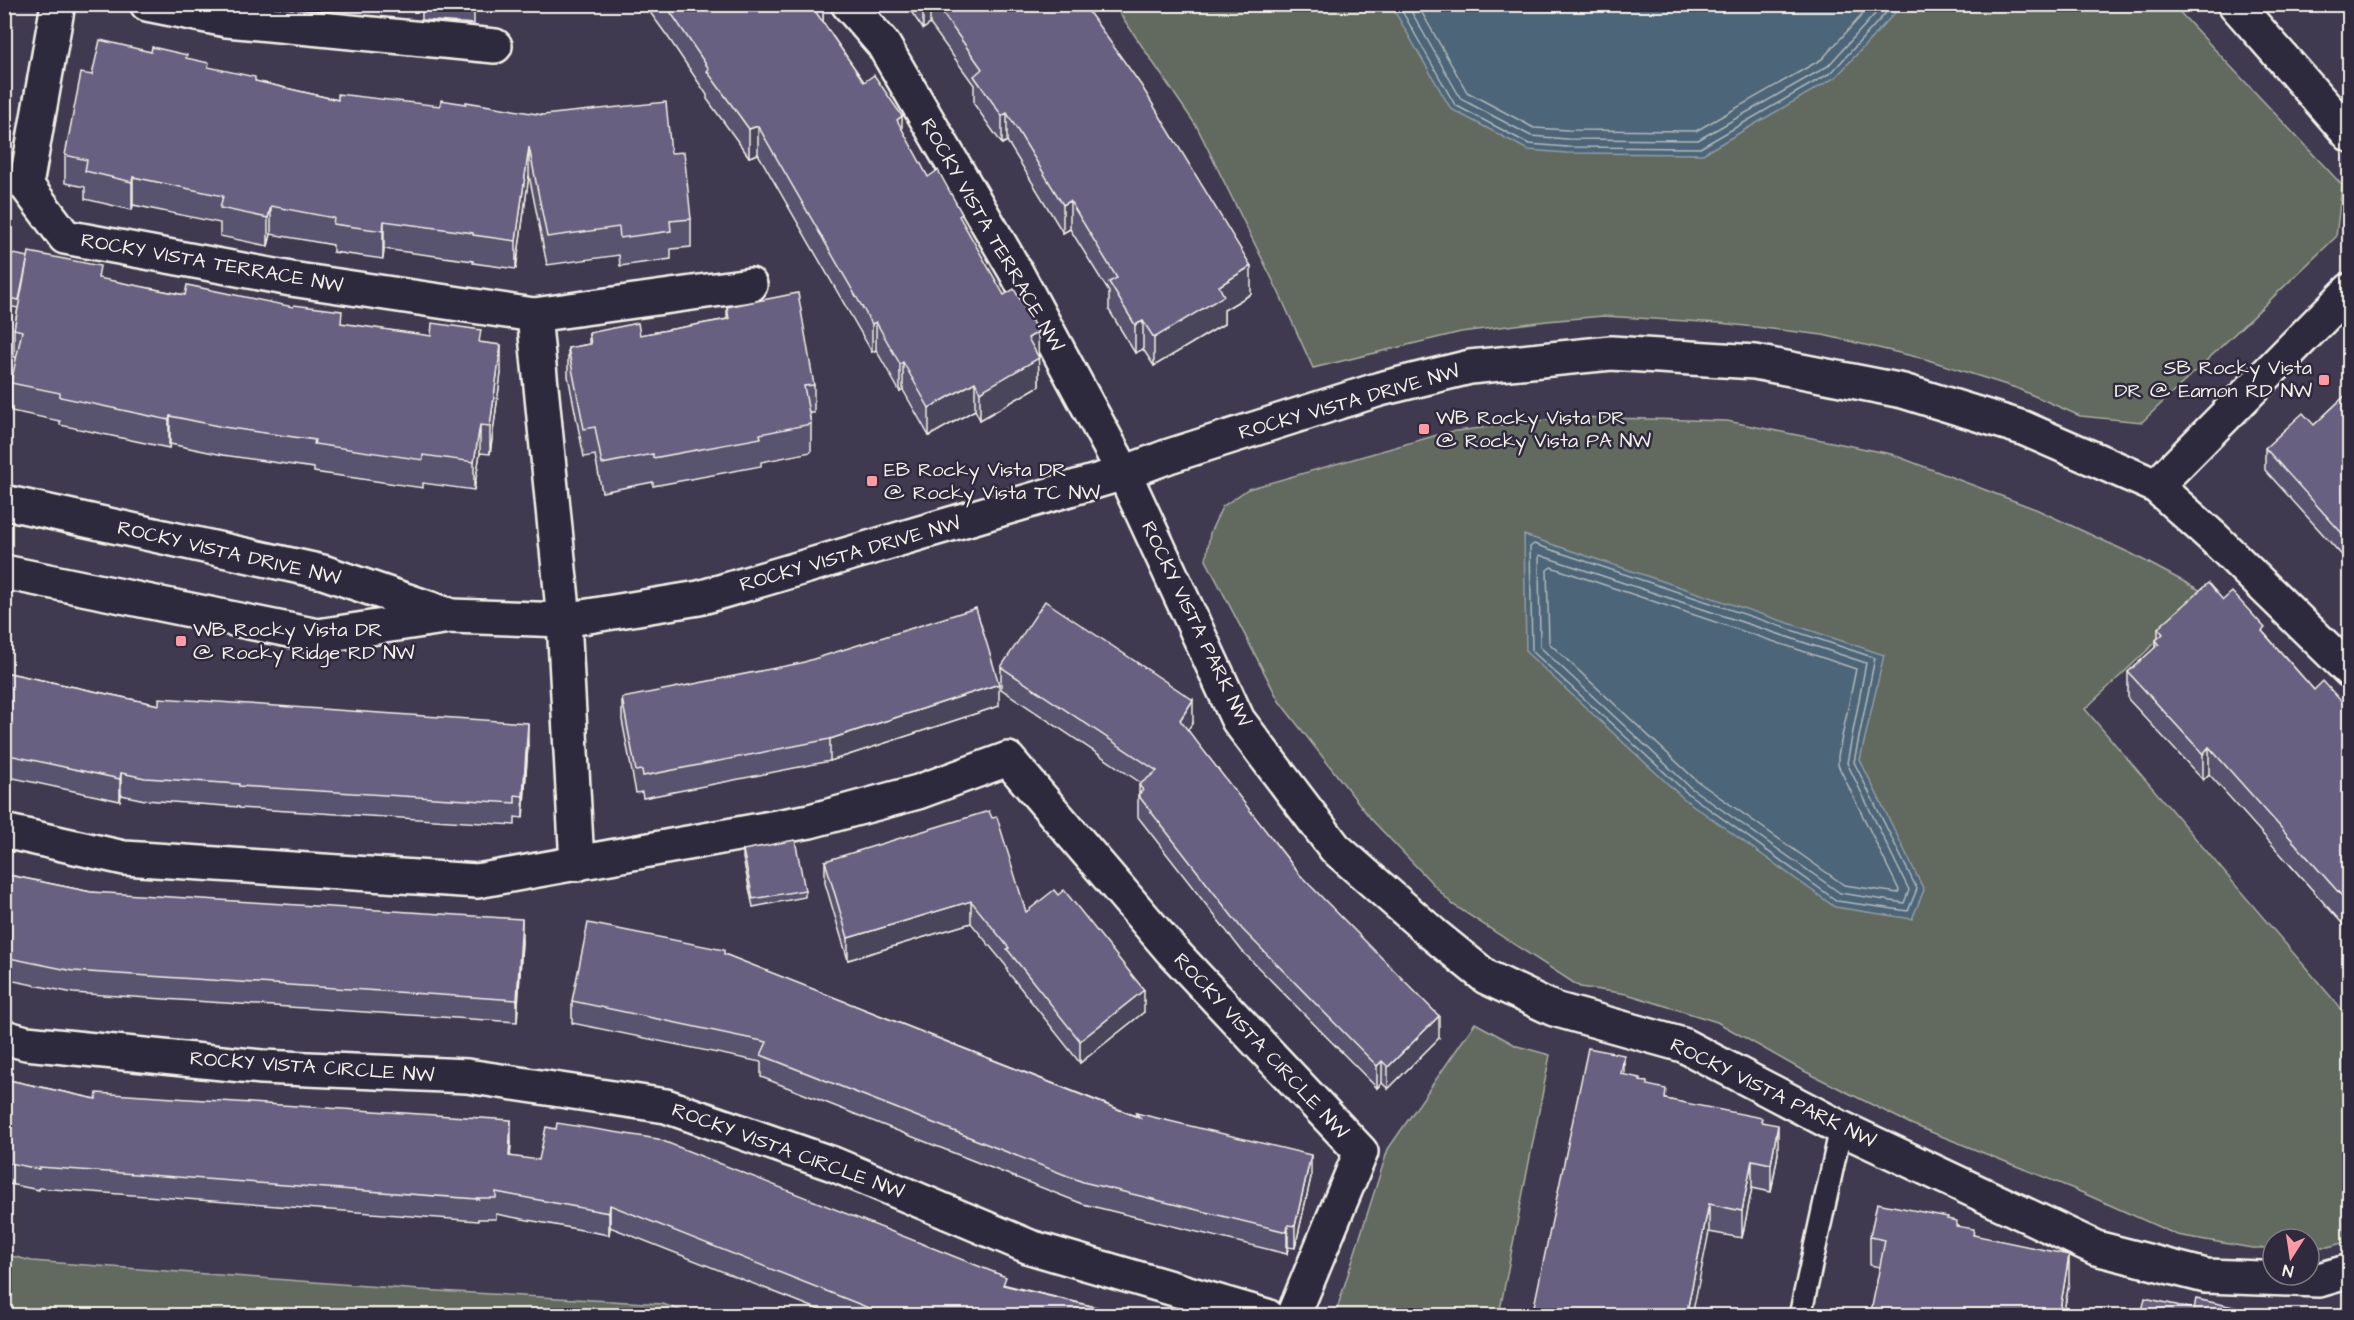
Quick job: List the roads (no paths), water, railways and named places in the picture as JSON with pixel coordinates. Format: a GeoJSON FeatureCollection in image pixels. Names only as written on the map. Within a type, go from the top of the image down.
{"type":"FeatureCollection","features":[{"type":"Feature","properties":{"kind":"street","name":"ROCKY VISTA TERRACE NW"},"geometry":{"type":"LineString","coordinates":[[58,4],[26,185],[65,237],[291,279],[534,315],[750,285]]}},
{"type":"Feature","properties":{"kind":"street"},"geometry":{"type":"LineString","coordinates":[[147,4],[227,20],[495,46]]}},
{"type":"Feature","properties":{"kind":"street","name":"ROCKY VISTA TERRACE NW"},"geometry":{"type":"LineString","coordinates":[[848,4],[883,44],[1016,272],[1124,474]]}},
{"type":"Feature","properties":{"kind":"street"},"geometry":{"type":"LineString","coordinates":[[2235,4],[2349,135]]}},
{"type":"Feature","properties":{"kind":"street"},"geometry":{"type":"LineString","coordinates":[[2156,486],[2349,290]]}},
{"type":"Feature","properties":{"kind":"street"},"geometry":{"type":"LineString","coordinates":[[534,315],[564,620],[577,864]]}},
{"type":"Feature","properties":{"kind":"street","name":"ROCKY VISTA DRIVE NW"},"geometry":{"type":"LineString","coordinates":[[4,572],[318,636],[450,616],[564,620],[699,598],[1124,474],[1169,456],[1380,389],[1470,367],[1611,353],[1755,362],[1903,391],[2023,428],[2156,486],[2215,539],[2349,671]]}},
{"type":"Feature","properties":{"kind":"street","name":"ROCKY VISTA PARK NW"},"geometry":{"type":"LineString","coordinates":[[1124,474],[1238,720],[1335,848],[1486,977],[1554,1009],[1683,1045],[1841,1128],[2096,1248],[2206,1276],[2319,1280],[2349,1271]]}},
{"type":"Feature","properties":{"kind":"street","name":"ROCKY VISTA DRIVE NW"},"geometry":{"type":"LineString","coordinates":[[4,502],[323,572],[450,616]]}},
{"type":"Feature","properties":{"kind":"street","name":"ROCKY VISTA CIRCLE NW"},"geometry":{"type":"LineString","coordinates":[[4,831],[124,858],[477,880],[810,822],[918,792],[1008,759],[1172,951],[1361,1152],[1293,1316]]}},
{"type":"Feature","properties":{"kind":"street","name":"ROCKY VISTA CIRCLE NW"},"geometry":{"type":"LineString","coordinates":[[4,1037],[26,1043],[262,1067],[467,1076],[666,1106],[833,1164],[1030,1247],[1267,1316]]}},
{"type":"Feature","properties":{"kind":"lane"},"geometry":{"type":"LineString","coordinates":[[1800,1316],[1841,1128]]}},
{"type":"Feature","properties":{"kind":"water"},"geometry":{"type":"Polygon","coordinates":[[[1391,5],[1902,5],[1836,77],[1703,154],[1567,153],[1528,150],[1451,109],[1391,5]]]}},
{"type":"Feature","properties":{"kind":"water"},"geometry":{"type":"Polygon","coordinates":[[[1524,535],[1884,655],[1860,760],[1924,890],[1912,919],[1835,907],[1683,798],[1526,652],[1524,535]]]}},
{"type":"Feature","properties":{"kind":"place","name":"SB Rocky Vista DR @ Eamon RD NW"},"geometry":{"type":"Point","coordinates":[2324,380]}},
{"type":"Feature","properties":{"kind":"place","name":"WB Rocky Vista DR @ Rocky Vista PA NW"},"geometry":{"type":"Point","coordinates":[1424,429]}},
{"type":"Feature","properties":{"kind":"place","name":"EB Rocky Vista DR @ Rocky Vista TC NW"},"geometry":{"type":"Point","coordinates":[872,481]}},
{"type":"Feature","properties":{"kind":"place","name":"WB Rocky Vista DR @ Rocky Ridge RD NW"},"geometry":{"type":"Point","coordinates":[181,641]}}]}
